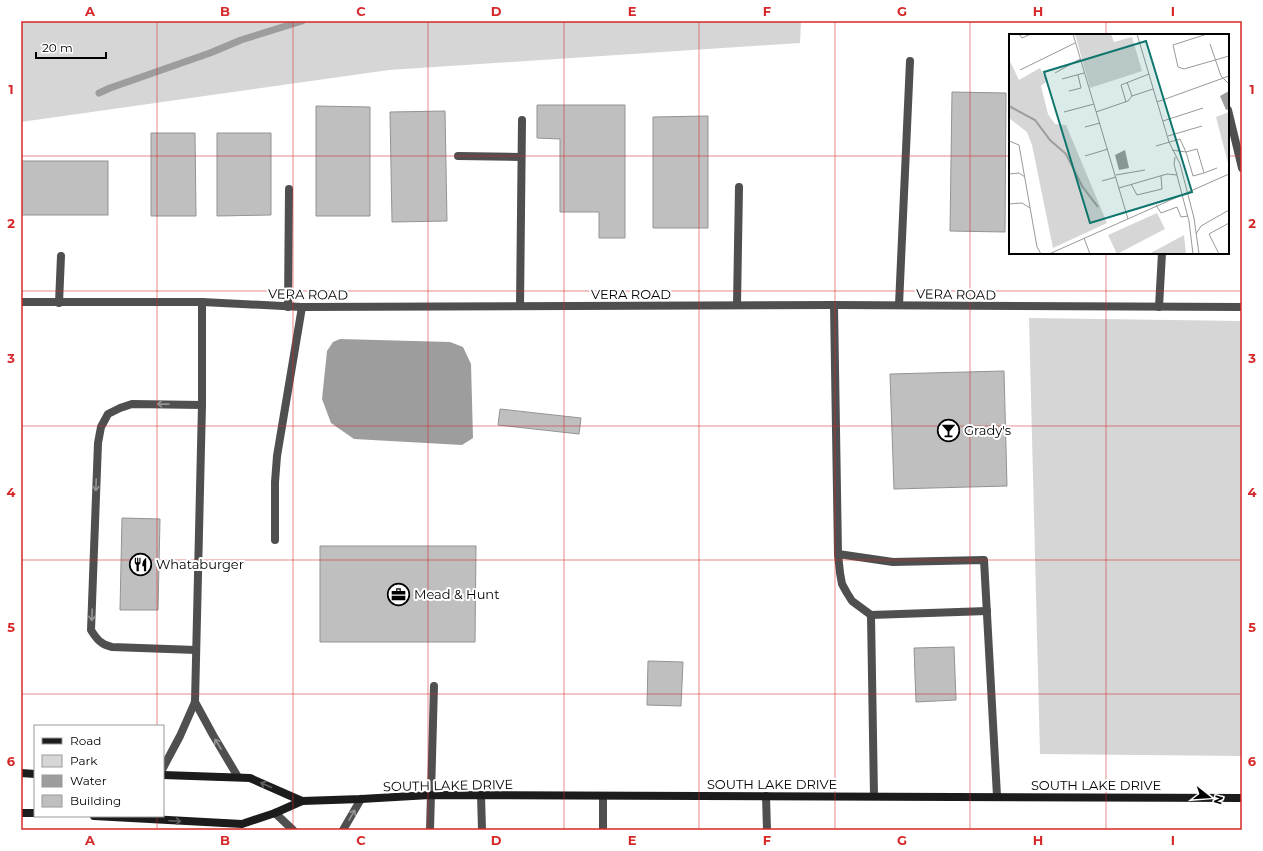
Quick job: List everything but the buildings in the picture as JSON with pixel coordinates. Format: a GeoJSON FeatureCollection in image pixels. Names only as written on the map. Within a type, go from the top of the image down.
{"type":"FeatureCollection","features":[{"type":"Feature","properties":{"kind":"main road"},"geometry":{"type":"LineString","coordinates":[[21,773],[34,774]]}},
{"type":"Feature","properties":{"kind":"main road","name":"SOUTH LAKE DRIVE"},"geometry":{"type":"LineString","coordinates":[[164,775],[250,778],[302,800],[361,799],[430,795],[1242,798]]}},
{"type":"Feature","properties":{"kind":"main road","name":"SOUTH LAKE DRIVE"},"geometry":{"type":"LineString","coordinates":[[112,817],[242,824],[275,813],[302,800]]}},
{"type":"Feature","properties":{"kind":"main road"},"geometry":{"type":"LineString","coordinates":[[21,813],[34,813]]}},
{"type":"Feature","properties":{"kind":"street"},"geometry":{"type":"LineString","coordinates":[[899,306],[910,61]]}},
{"type":"Feature","properties":{"kind":"street"},"geometry":{"type":"LineString","coordinates":[[1229,114],[1242,168]]}},
{"type":"Feature","properties":{"kind":"street"},"geometry":{"type":"LineString","coordinates":[[520,306],[522,120]]}},
{"type":"Feature","properties":{"kind":"street"},"geometry":{"type":"LineString","coordinates":[[458,156],[521,157]]}},
{"type":"Feature","properties":{"kind":"street"},"geometry":{"type":"LineString","coordinates":[[737,305],[739,187]]}},
{"type":"Feature","properties":{"kind":"street"},"geometry":{"type":"LineString","coordinates":[[288,307],[289,189]]}},
{"type":"Feature","properties":{"kind":"street"},"geometry":{"type":"LineString","coordinates":[[1159,307],[1162,254]]}},
{"type":"Feature","properties":{"kind":"street"},"geometry":{"type":"LineString","coordinates":[[59,303],[61,256]]}},
{"type":"Feature","properties":{"kind":"street","name":"VERA ROAD"},"geometry":{"type":"LineString","coordinates":[[21,302],[202,302],[288,307],[834,305],[1242,307]]}},
{"type":"Feature","properties":{"kind":"street"},"geometry":{"type":"LineString","coordinates":[[164,766],[180,736],[195,702],[202,405],[202,302]]}},
{"type":"Feature","properties":{"kind":"street"},"geometry":{"type":"LineString","coordinates":[[834,305],[838,554],[842,584],[852,601],[871,615],[987,611]]}},
{"type":"Feature","properties":{"kind":"street"},"geometry":{"type":"LineString","coordinates":[[275,540],[275,482],[277,456],[302,307]]}},
{"type":"Feature","properties":{"kind":"street"},"geometry":{"type":"LineString","coordinates":[[196,650],[104,646],[91,630],[98,443],[101,426],[108,414],[132,404],[202,405]]}},
{"type":"Feature","properties":{"kind":"street"},"geometry":{"type":"LineString","coordinates":[[838,554],[893,562],[984,560],[997,796]]}},
{"type":"Feature","properties":{"kind":"street"},"geometry":{"type":"LineString","coordinates":[[871,615],[874,796]]}},
{"type":"Feature","properties":{"kind":"street"},"geometry":{"type":"LineString","coordinates":[[430,830],[434,686]]}},
{"type":"Feature","properties":{"kind":"street"},"geometry":{"type":"LineString","coordinates":[[195,702],[238,777]]}},
{"type":"Feature","properties":{"kind":"street"},"geometry":{"type":"LineString","coordinates":[[481,795],[482,830]]}},
{"type":"Feature","properties":{"kind":"street"},"geometry":{"type":"LineString","coordinates":[[603,796],[603,830]]}},
{"type":"Feature","properties":{"kind":"street"},"geometry":{"type":"LineString","coordinates":[[766,796],[767,830]]}},
{"type":"Feature","properties":{"kind":"street"},"geometry":{"type":"LineString","coordinates":[[343,830],[361,799]]}},
{"type":"Feature","properties":{"kind":"street"},"geometry":{"type":"LineString","coordinates":[[275,813],[293,830]]}},
{"type":"Feature","properties":{"kind":"green space"},"geometry":{"type":"Polygon","coordinates":[[[21,21],[801,21],[800,43],[389,70],[21,122],[21,21]]]}},
{"type":"Feature","properties":{"kind":"green space"},"geometry":{"type":"Polygon","coordinates":[[[1029,318],[1242,321],[1242,756],[1040,754],[1029,318]]]}},
{"type":"Feature","properties":{"kind":"water"},"geometry":{"type":"Polygon","coordinates":[[[340,339],[450,342],[463,347],[471,364],[473,438],[462,445],[354,439],[331,423],[322,399],[327,351],[333,342],[340,339]]]}},
{"type":"Feature","properties":{"kind":"waterway"},"geometry":{"type":"LineString","coordinates":[[99,93],[210,53],[241,40],[302,21]]}},
{"type":"Feature","properties":{"kind":"place","name":"Grady's"},"geometry":{"type":"Point","coordinates":[949,430]}},
{"type":"Feature","properties":{"kind":"place","name":"Whataburger"},"geometry":{"type":"Point","coordinates":[140,564]}},
{"type":"Feature","properties":{"kind":"place","name":"Mead & Hunt"},"geometry":{"type":"Point","coordinates":[398,594]}}]}
